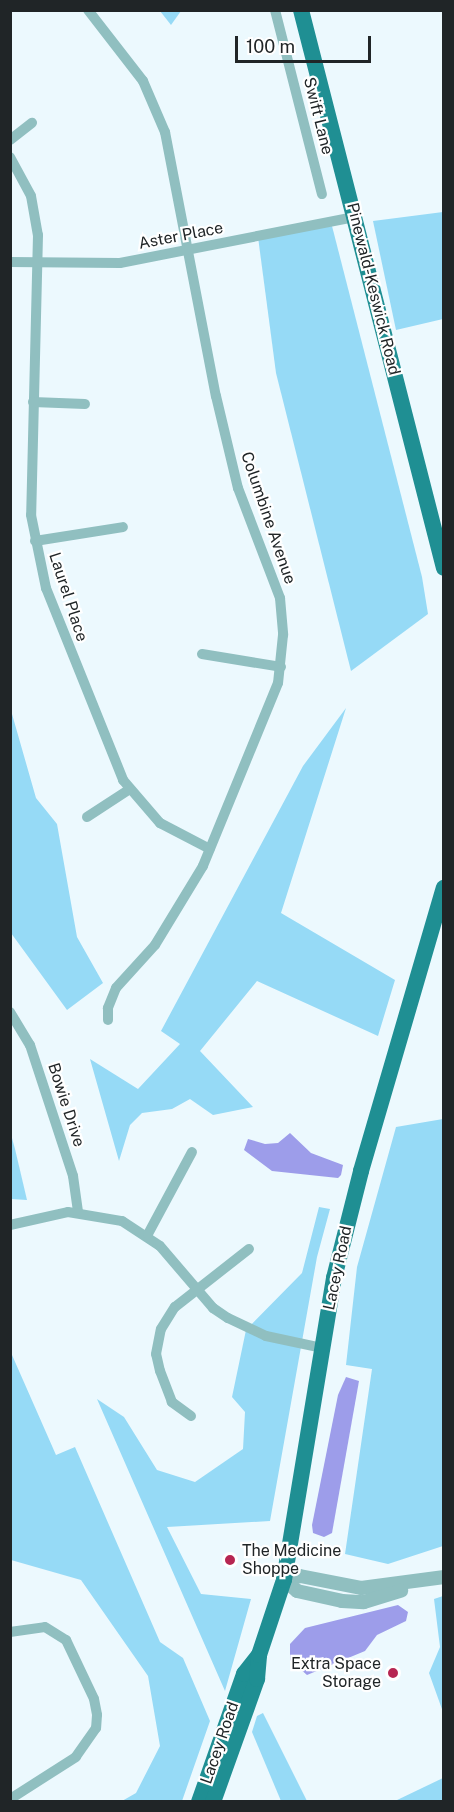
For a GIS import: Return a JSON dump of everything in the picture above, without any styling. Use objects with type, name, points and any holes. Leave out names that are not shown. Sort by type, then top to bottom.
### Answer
[{"type":"main road","name":"Pinewald-Keswick Road","points":[[302,10],[444,568]]},
{"type":"main road","name":"Lacey Road","points":[[213,1802],[257,1679],[259,1655],[284,1580],[322,1348],[351,1206],[444,888]]},
{"type":"main road","name":"Lacey Road","points":[[200,1802],[244,1674],[259,1655]]},
{"type":"street","name":"Columbine Avenue","points":[[88,10],[143,81],[165,132],[238,488],[280,598],[281,667],[274,694],[210,849],[183,903],[155,945],[116,988],[108,1020]]},
{"type":"street","name":"Swift Lane","points":[[275,10],[322,194]]},
{"type":"street","points":[[10,140],[32,123]]},
{"type":"street","name":"Laurel Place","points":[[10,157],[34,205],[39,261],[33,402],[35,541],[57,622],[109,751],[130,789],[160,823],[210,849]]},
{"type":"street","name":"Aster Place","points":[[10,262],[120,263],[355,217]]},
{"type":"street","points":[[33,402],[85,404]]},
{"type":"street","points":[[35,541],[123,527]]},
{"type":"street","points":[[202,654],[281,667]]},
{"type":"street","points":[[87,817],[130,789]]},
{"type":"street","name":"Bowie Drive","points":[[10,1012],[30,1045],[73,1176],[78,1212]]},
{"type":"street","points":[[148,1234],[192,1152]]},
{"type":"street","points":[[10,1225],[78,1212],[111,1217],[148,1234],[213,1308],[245,1328],[322,1348]]},
{"type":"street","points":[[191,1416],[172,1402],[156,1354],[168,1316],[195,1288],[249,1249]]},
{"type":"street","points":[[284,1580],[297,1591],[364,1602],[444,1577]]},
{"type":"street","points":[[10,1632],[45,1627],[66,1640],[94,1699],[97,1715],[96,1728],[76,1757],[10,1799]]},
{"type":"shaded area","points":[[160,11],[181,11],[171,25]]},
{"type":"shaded area","points":[[443,212],[443,319],[396,330],[373,221]]},
{"type":"shaded area","points":[[332,226],[422,577],[428,614],[351,671],[276,373],[258,237]]},
{"type":"shaded area","points":[[10,707],[36,798],[57,824],[77,937],[103,983],[67,1010],[11,933]]},
{"type":"shaded area","points":[[346,708],[281,913],[395,980],[378,1036],[257,981],[200,1051],[253,1107],[213,1115],[190,1099],[172,1109],[142,1113],[130,1125],[119,1161],[90,1059],[138,1089],[180,1044],[161,1031],[303,766]]},
{"type":"shaded area","points":[[443,1119],[443,1546],[388,1564],[345,1554],[372,1369],[346,1365],[357,1267],[396,1127]]},
{"type":"shaded area","points":[[10,1131],[15,1149],[27,1200],[11,1199]]},
{"type":"shaded area","points":[[319,1207],[330,1209],[317,1257],[270,1521],[167,1527],[201,1594],[251,1599],[225,1691],[97,1399],[124,1417],[157,1470],[195,1482],[243,1449],[245,1412],[232,1397],[246,1330],[302,1273]]},
{"type":"shaded area","points":[[12,1355],[56,1455],[75,1447],[160,1642],[183,1658],[210,1721],[182,1801],[122,1801],[136,1793],[160,1746],[148,1676],[81,1580],[11,1560]]},
{"type":"shaded area","points":[[444,1596],[443,1712],[429,1673],[440,1647],[434,1599]]},
{"type":"shaded area","points":[[263,1713],[307,1801],[281,1801],[252,1732],[257,1716]]},
{"type":"shaded area","points":[[443,1778],[443,1801],[395,1801]]},
{"type":"water","points":[[290,1133],[311,1153],[343,1165],[341,1175],[338,1178],[272,1171],[244,1150],[248,1139],[265,1144],[278,1143]]},
{"type":"water","points":[[346,1377],[359,1381],[332,1533],[324,1537],[313,1533],[312,1525],[338,1395]]},
{"type":"water","points":[[398,1605],[408,1612],[406,1621],[377,1635],[365,1651],[307,1675],[290,1660],[290,1644],[305,1628]]},
{"type":"place","name":"The Medicine Shoppe","points":[[230,1560]]},
{"type":"place","name":"Extra Space Storage","points":[[393,1673]]}]
